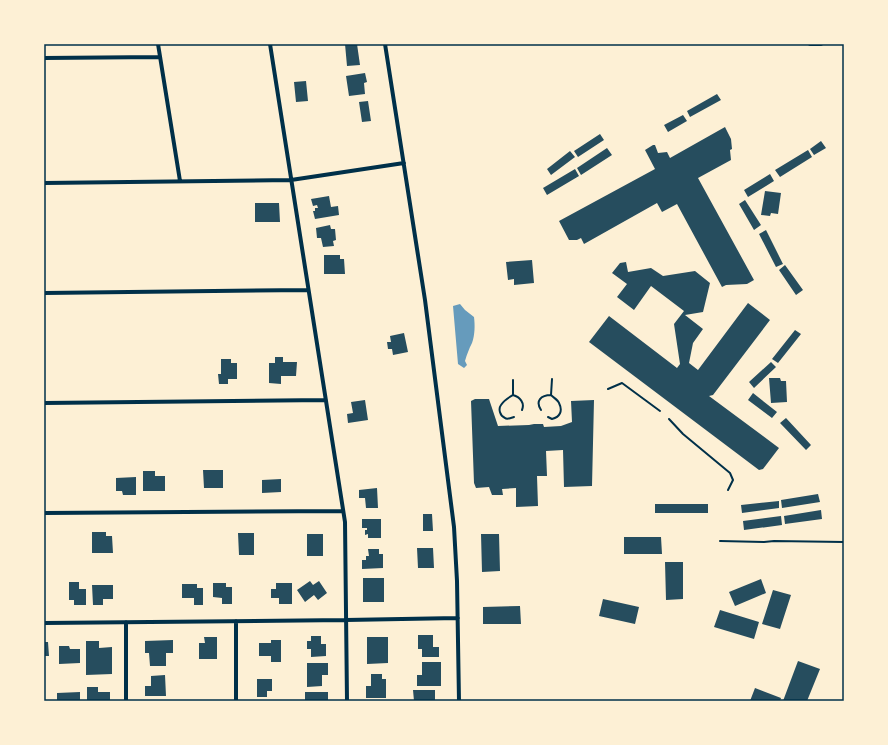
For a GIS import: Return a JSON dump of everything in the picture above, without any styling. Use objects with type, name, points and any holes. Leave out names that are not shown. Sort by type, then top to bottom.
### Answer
[{"type":"street","points":[[158,44],[180,182]]},
{"type":"street","points":[[270,44],[345,522],[347,701]]},
{"type":"street","points":[[385,44],[425,300],[454,527],[458,618],[459,701]]},
{"type":"street","points":[[810,44],[821,44]]},
{"type":"street","points":[[44,58],[160,57]]},
{"type":"street","points":[[44,183],[291,180],[404,163]]},
{"type":"street","points":[[44,293],[308,290]]},
{"type":"street","points":[[44,403],[326,400]]},
{"type":"street","points":[[44,513],[343,510]]},
{"type":"street","points":[[44,623],[458,618]]},
{"type":"street","points":[[236,621],[236,701]]},
{"type":"street","points":[[126,622],[126,701]]},
{"type":"lane","points":[[551,395],[552,379]]},
{"type":"lane","points":[[513,380],[514,395]]},
{"type":"lane","points":[[608,389],[622,383],[660,411]]},
{"type":"lane","points":[[514,395],[522,400],[522,410]]},
{"type":"lane","points":[[514,395],[506,399],[500,405],[499,409],[500,415],[505,419],[514,418]]},
{"type":"lane","points":[[541,410],[539,401],[546,395],[551,395],[559,402],[560,414],[557,418],[548,418]]},
{"type":"lane","points":[[669,419],[683,434],[730,473],[734,480],[728,490]]},
{"type":"lane","points":[[720,541],[844,542]]},
{"type":"water","points":[[460,304],[474,317],[475,323],[473,340],[465,361],[467,365],[464,368],[458,364],[453,306]]},
{"type":"building","points":[[345,44],[357,44],[360,65],[347,66]]},
{"type":"building","points":[[365,73],[367,82],[364,83],[365,94],[349,96],[346,76]]},
{"type":"building","points":[[306,81],[308,101],[296,102],[294,82]]},
{"type":"building","points":[[717,94],[721,100],[690,117],[687,111]]},
{"type":"building","points":[[368,101],[371,121],[362,122],[359,102]]},
{"type":"building","points":[[683,115],[687,121],[668,132],[664,125]]},
{"type":"building","points":[[725,127],[731,139],[731,160],[698,178],[754,280],[747,284],[726,285],[722,287],[677,204],[662,212],[657,203],[584,244],[581,238],[577,240],[569,240],[559,221],[655,169],[645,150],[655,145],[658,153],[667,152],[670,158]]},
{"type":"building","points":[[600,134],[604,140],[578,157],[574,151]]},
{"type":"building","points":[[821,141],[826,148],[814,155],[810,149]]},
{"type":"building","points":[[607,148],[612,155],[581,175],[577,168]]},
{"type":"building","points":[[808,150],[812,157],[780,177],[775,170]]},
{"type":"building","points":[[570,151],[575,157],[551,175],[547,169]]},
{"type":"building","points":[[575,169],[579,176],[547,195],[543,188]]},
{"type":"building","points":[[770,174],[774,181],[748,197],[744,190]]},
{"type":"building","points":[[765,191],[781,193],[778,214],[771,213],[770,216],[761,215]]},
{"type":"building","points":[[329,196],[331,207],[338,206],[339,215],[315,219],[313,211],[315,211],[315,208],[318,208],[317,205],[313,206],[311,199]]},
{"type":"building","points":[[745,200],[761,225],[754,230],[739,204]]},
{"type":"building","points":[[255,203],[279,203],[280,222],[255,222]]},
{"type":"building","points":[[330,225],[331,229],[335,229],[336,240],[333,241],[334,246],[323,247],[321,238],[317,238],[316,228]]},
{"type":"building","points":[[766,230],[783,264],[776,267],[759,234]]},
{"type":"building","points":[[324,255],[340,255],[340,259],[344,259],[345,274],[324,274]]},
{"type":"building","points":[[532,260],[534,283],[514,285],[514,279],[508,280],[506,262]]},
{"type":"building","points":[[626,262],[628,272],[651,268],[663,276],[695,271],[710,283],[703,312],[685,315],[703,329],[693,343],[689,363],[698,370],[748,303],[770,320],[713,395],[709,396],[779,448],[763,469],[759,470],[589,342],[609,316],[677,368],[680,364],[674,324],[684,311],[651,286],[634,310],[617,297],[627,284],[612,273],[620,263]]},
{"type":"building","points":[[785,265],[803,290],[796,295],[779,270]]},
{"type":"building","points":[[795,330],[801,334],[778,363],[772,359]]},
{"type":"building","points":[[404,333],[408,352],[393,355],[392,349],[388,349],[387,342],[391,342],[390,336]]},
{"type":"building","points":[[275,357],[283,357],[283,362],[297,362],[296,376],[281,376],[281,384],[269,383],[269,363],[275,363]]},
{"type":"building","points":[[221,359],[231,359],[231,363],[237,363],[237,379],[228,379],[228,384],[219,384],[218,374],[221,374]]},
{"type":"building","points":[[771,362],[776,367],[754,388],[749,382]]},
{"type":"building","points":[[769,378],[780,378],[781,381],[786,381],[787,402],[771,403]]},
{"type":"building","points":[[753,393],[777,412],[772,418],[748,400]]},
{"type":"building","points":[[475,399],[489,399],[498,426],[543,424],[544,427],[561,426],[572,422],[571,401],[594,400],[592,486],[564,487],[563,450],[546,451],[547,476],[537,476],[538,506],[516,507],[516,488],[502,489],[503,495],[492,495],[489,487],[476,488],[474,483],[471,401]]},
{"type":"building","points":[[365,400],[368,420],[348,423],[347,414],[353,413],[351,402]]},
{"type":"building","points":[[786,418],[811,445],[806,450],[780,423]]},
{"type":"building","points":[[203,470],[223,470],[223,488],[204,488]]},
{"type":"building","points":[[143,471],[155,471],[155,476],[165,476],[165,491],[143,491]]},
{"type":"building","points":[[136,477],[136,495],[123,495],[122,491],[116,491],[116,478]]},
{"type":"building","points":[[281,479],[281,492],[262,493],[262,480]]},
{"type":"building","points":[[377,488],[378,508],[366,508],[365,498],[359,498],[359,490]]},
{"type":"building","points":[[818,494],[820,502],[782,508],[781,500]]},
{"type":"building","points":[[779,501],[779,508],[742,513],[741,505]]},
{"type":"building","points":[[655,504],[708,504],[708,513],[655,513]]},
{"type":"building","points":[[821,510],[822,519],[785,524],[784,516]]},
{"type":"building","points":[[423,514],[432,514],[433,531],[423,531]]},
{"type":"building","points":[[781,516],[782,525],[744,530],[743,521]]},
{"type":"building","points":[[362,519],[381,519],[381,538],[368,538],[368,534],[365,535],[365,530],[367,530],[367,528],[362,528]]},
{"type":"building","points":[[92,532],[106,532],[106,536],[112,536],[113,553],[92,553]]},
{"type":"building","points":[[238,533],[254,533],[254,555],[239,555]]},
{"type":"building","points":[[307,534],[323,534],[323,556],[307,556]]},
{"type":"building","points":[[481,534],[499,534],[500,571],[482,572]]},
{"type":"building","points":[[624,537],[661,537],[662,554],[624,554]]},
{"type":"building","points":[[417,548],[433,548],[434,568],[418,568]]},
{"type":"building","points":[[368,549],[379,549],[379,554],[383,554],[383,568],[362,569],[362,560],[366,560],[366,556],[369,556]]},
{"type":"building","points":[[665,562],[683,562],[683,599],[666,600]]},
{"type":"building","points":[[363,578],[384,578],[384,602],[363,602]]},
{"type":"building","points":[[761,579],[766,593],[735,606],[729,592]]},
{"type":"building","points":[[310,581],[313,585],[319,581],[327,593],[318,600],[314,595],[305,602],[297,590]]},
{"type":"building","points":[[69,582],[79,582],[79,589],[86,589],[86,605],[74,605],[74,600],[69,600]]},
{"type":"building","points":[[213,583],[226,583],[226,587],[232,587],[232,604],[222,604],[222,598],[213,597]]},
{"type":"building","points":[[276,583],[292,583],[292,604],[279,604],[279,598],[271,598],[271,589],[276,589]]},
{"type":"building","points":[[182,584],[197,584],[197,588],[203,588],[203,605],[194,605],[194,598],[182,598]]},
{"type":"building","points":[[92,585],[113,585],[113,599],[103,599],[103,605],[93,605]]},
{"type":"building","points":[[773,590],[791,595],[780,629],[762,624]]},
{"type":"building","points":[[603,599],[639,607],[635,624],[599,616]]},
{"type":"building","points":[[520,606],[521,624],[483,624],[483,607]]},
{"type":"building","points":[[720,610],[759,622],[754,639],[714,627]]},
{"type":"building","points":[[418,635],[433,635],[433,647],[439,647],[439,657],[422,657],[422,649],[418,649]]},
{"type":"building","points":[[311,636],[321,636],[321,644],[326,644],[326,656],[311,657],[311,649],[307,649],[307,641],[311,641]]},
{"type":"building","points":[[204,637],[217,637],[217,659],[199,659],[199,643],[205,643]]},
{"type":"building","points":[[367,637],[388,637],[388,663],[367,664]]},
{"type":"building","points":[[173,640],[173,653],[166,653],[166,666],[150,666],[149,653],[145,653],[145,641]]},
{"type":"building","points":[[271,640],[281,640],[281,662],[271,662],[271,656],[259,656],[259,643],[271,643]]},
{"type":"building","points":[[86,641],[99,641],[99,648],[112,647],[112,674],[86,675]]},
{"type":"building","points":[[44,642],[48,642],[49,656],[44,656]]},
{"type":"building","points":[[59,646],[69,646],[70,649],[80,649],[80,663],[59,664]]},
{"type":"building","points":[[798,661],[820,669],[807,701],[783,701]]},
{"type":"building","points":[[422,662],[441,662],[441,686],[417,686],[417,675],[422,675]]},
{"type":"building","points":[[307,663],[328,663],[328,675],[322,675],[322,686],[307,687]]},
{"type":"building","points":[[371,674],[382,674],[382,679],[386,679],[386,698],[366,698],[366,686],[371,686]]},
{"type":"building","points":[[165,675],[166,696],[145,696],[145,686],[151,686],[151,676]]},
{"type":"building","points":[[257,679],[272,679],[272,691],[267,691],[267,697],[257,697]]},
{"type":"building","points":[[87,687],[98,687],[98,692],[110,692],[110,701],[87,701]]},
{"type":"building","points":[[755,688],[781,698],[780,701],[750,701]]},
{"type":"building","points":[[413,690],[435,690],[435,701],[414,701]]},
{"type":"building","points":[[80,692],[80,701],[57,701],[57,693]]},
{"type":"building","points":[[305,692],[328,692],[328,701],[305,701]]}]
